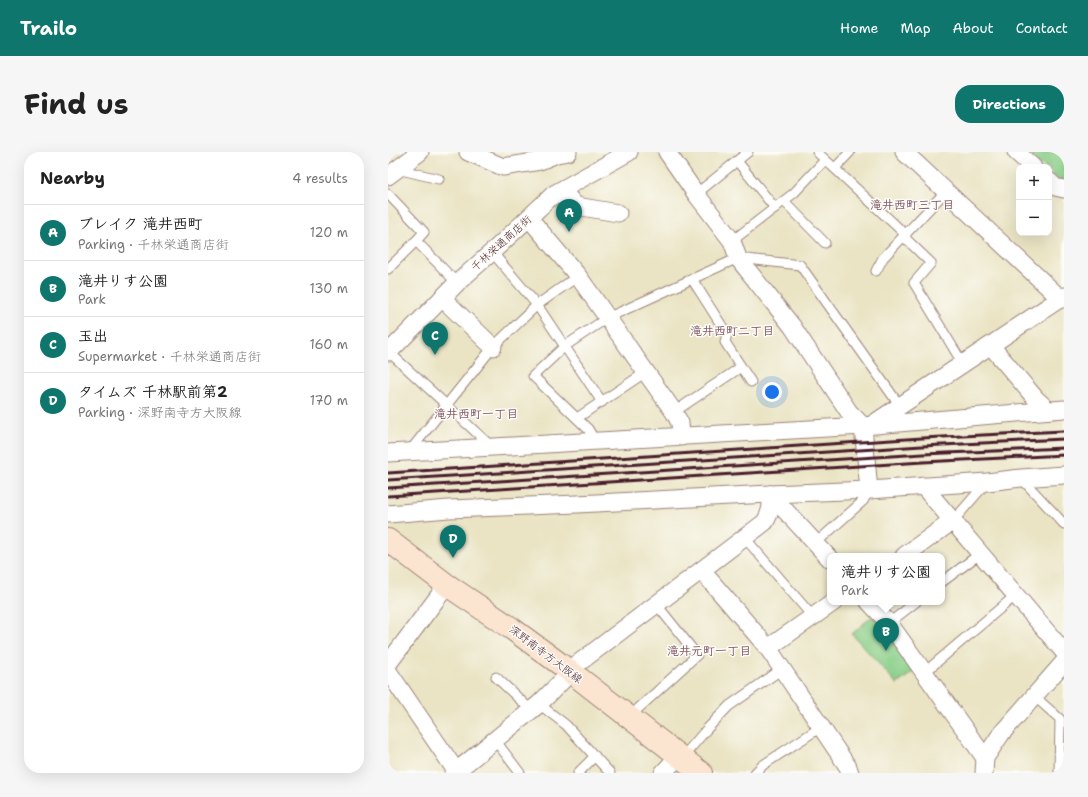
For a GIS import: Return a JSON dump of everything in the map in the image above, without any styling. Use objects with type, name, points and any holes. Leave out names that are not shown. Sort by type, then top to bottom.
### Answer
[{"type":"main road","name":"深野南寺方大阪線","points":[[388,540],[447,585],[511,628],[571,672],[700,773]]},
{"type":"street","points":[[390,173],[419,152]]},
{"type":"street","points":[[468,152],[503,167],[540,161],[561,153]]},
{"type":"street","points":[[494,152],[503,167]]},
{"type":"street","name":"千林栄通商店街","points":[[389,352],[457,283],[554,194],[629,152]]},
{"type":"street","points":[[666,152],[732,241],[738,258],[792,326],[849,412],[867,426]]},
{"type":"street","points":[[867,426],[900,406],[1063,298],[904,152]]},
{"type":"street","points":[[1016,152],[1030,164]]},
{"type":"street","points":[[1052,184],[1055,187],[1064,189]]},
{"type":"street","points":[[554,194],[569,198],[576,206],[618,213]]},
{"type":"street","points":[[529,218],[578,276],[674,412],[680,423],[681,437]]},
{"type":"street","points":[[442,298],[493,347]]},
{"type":"street","points":[[991,346],[1036,399],[1056,410]]},
{"type":"street","points":[[394,451],[596,442],[867,426],[1056,410]]},
{"type":"street","points":[[867,426],[869,490]]},
{"type":"street","points":[[388,514],[449,509],[869,490],[1064,475]]},
{"type":"street","points":[[923,486],[954,520],[1064,652]]},
{"type":"street","points":[[388,671],[455,772],[535,707],[571,672],[576,665],[765,522],[772,504],[770,494]]},
{"type":"street","points":[[770,494],[827,556]]},
{"type":"street","points":[[908,553],[954,520]]},
{"type":"street","points":[[702,571],[768,648],[848,767],[850,773]]},
{"type":"street","points":[[388,664],[447,585]]},
{"type":"street","points":[[768,648],[830,605]]},
{"type":"street","points":[[872,605],[889,623],[924,672],[984,765],[1001,734],[1064,662]]},
{"type":"street","points":[[663,773],[674,761],[682,758]]},
{"type":"lane","points":[[696,194],[748,152]]},
{"type":"lane","points":[[817,152],[906,234],[905,238],[931,263],[914,283],[963,364]]},
{"type":"lane","points":[[835,168],[850,152]]},
{"type":"lane","points":[[732,241],[794,193],[825,160]]},
{"type":"lane","points":[[737,161],[775,208]]},
{"type":"lane","points":[[390,173],[439,178]]},
{"type":"lane","points":[[876,271],[883,258],[946,191]]},
{"type":"lane","points":[[388,194],[424,232],[388,269]]},
{"type":"lane","points":[[784,201],[825,243]]},
{"type":"lane","points":[[416,241],[457,283]]},
{"type":"lane","points":[[492,252],[537,305],[602,402]]},
{"type":"lane","points":[[596,442],[588,429],[533,376],[565,346],[607,318],[738,258],[800,265],[900,406]]},
{"type":"lane","points":[[394,451],[447,406],[493,347],[537,305],[578,276]]},
{"type":"lane","points":[[692,279],[727,334],[725,342],[751,382]]},
{"type":"lane","points":[[389,352],[492,447]]},
{"type":"lane","points":[[674,412],[741,367]]},
{"type":"lane","points":[[577,418],[646,372]]},
{"type":"lane","points":[[1021,478],[1064,524]]},
{"type":"lane","points":[[954,520],[987,482]]},
{"type":"lane","points":[[816,543],[863,500],[869,490]]},
{"type":"lane","points":[[745,538],[813,617]]},
{"type":"lane","points":[[945,580],[981,553]]},
{"type":"lane","points":[[924,672],[1016,595]]},
{"type":"lane","points":[[629,718],[697,655],[657,604]]},
{"type":"lane","points":[[889,623],[912,605]]},
{"type":"lane","points":[[682,758],[706,730],[730,706],[782,669]]},
{"type":"lane","points":[[496,677],[535,707],[566,725],[610,773]]},
{"type":"lane","points":[[1034,696],[1060,719],[1059,773]]},
{"type":"lane","points":[[755,773],[763,765],[821,727]]},
{"type":"lane","points":[[495,740],[520,773]]},
{"type":"lane","points":[[578,773],[595,756]]},
{"type":"green space","points":[[1027,152],[1064,152],[1064,181],[1059,180],[1052,174],[1052,164],[1041,164]]},
{"type":"green space","points":[[871,617],[882,623],[917,669],[897,684],[852,634]]},
{"type":"railway","points":[[388,473],[922,438],[1064,431]]},
{"type":"railway","points":[[388,480],[922,446],[1064,439]]},
{"type":"railway","points":[[388,488],[923,454],[1064,448]]},
{"type":"railway","points":[[388,496],[923,462],[1064,455]]},
{"type":"place","name":"ブレイク 滝井西町","points":[[569,232]]},
{"type":"place","name":"玉出","points":[[435,355]]},
{"type":"place","name":"タイムズ 千林駅前第2","points":[[453,558]]},
{"type":"place","name":"滝井りす公園","points":[[886,651]]},
{"type":"district","name":"滝井西町三丁目","points":[[912,205]]},
{"type":"district","name":"滝井西町二丁目","points":[[732,331]]},
{"type":"district","name":"滝井西町一丁目","points":[[476,414]]},
{"type":"district","name":"滝井元町一丁目","points":[[709,651]]}]
